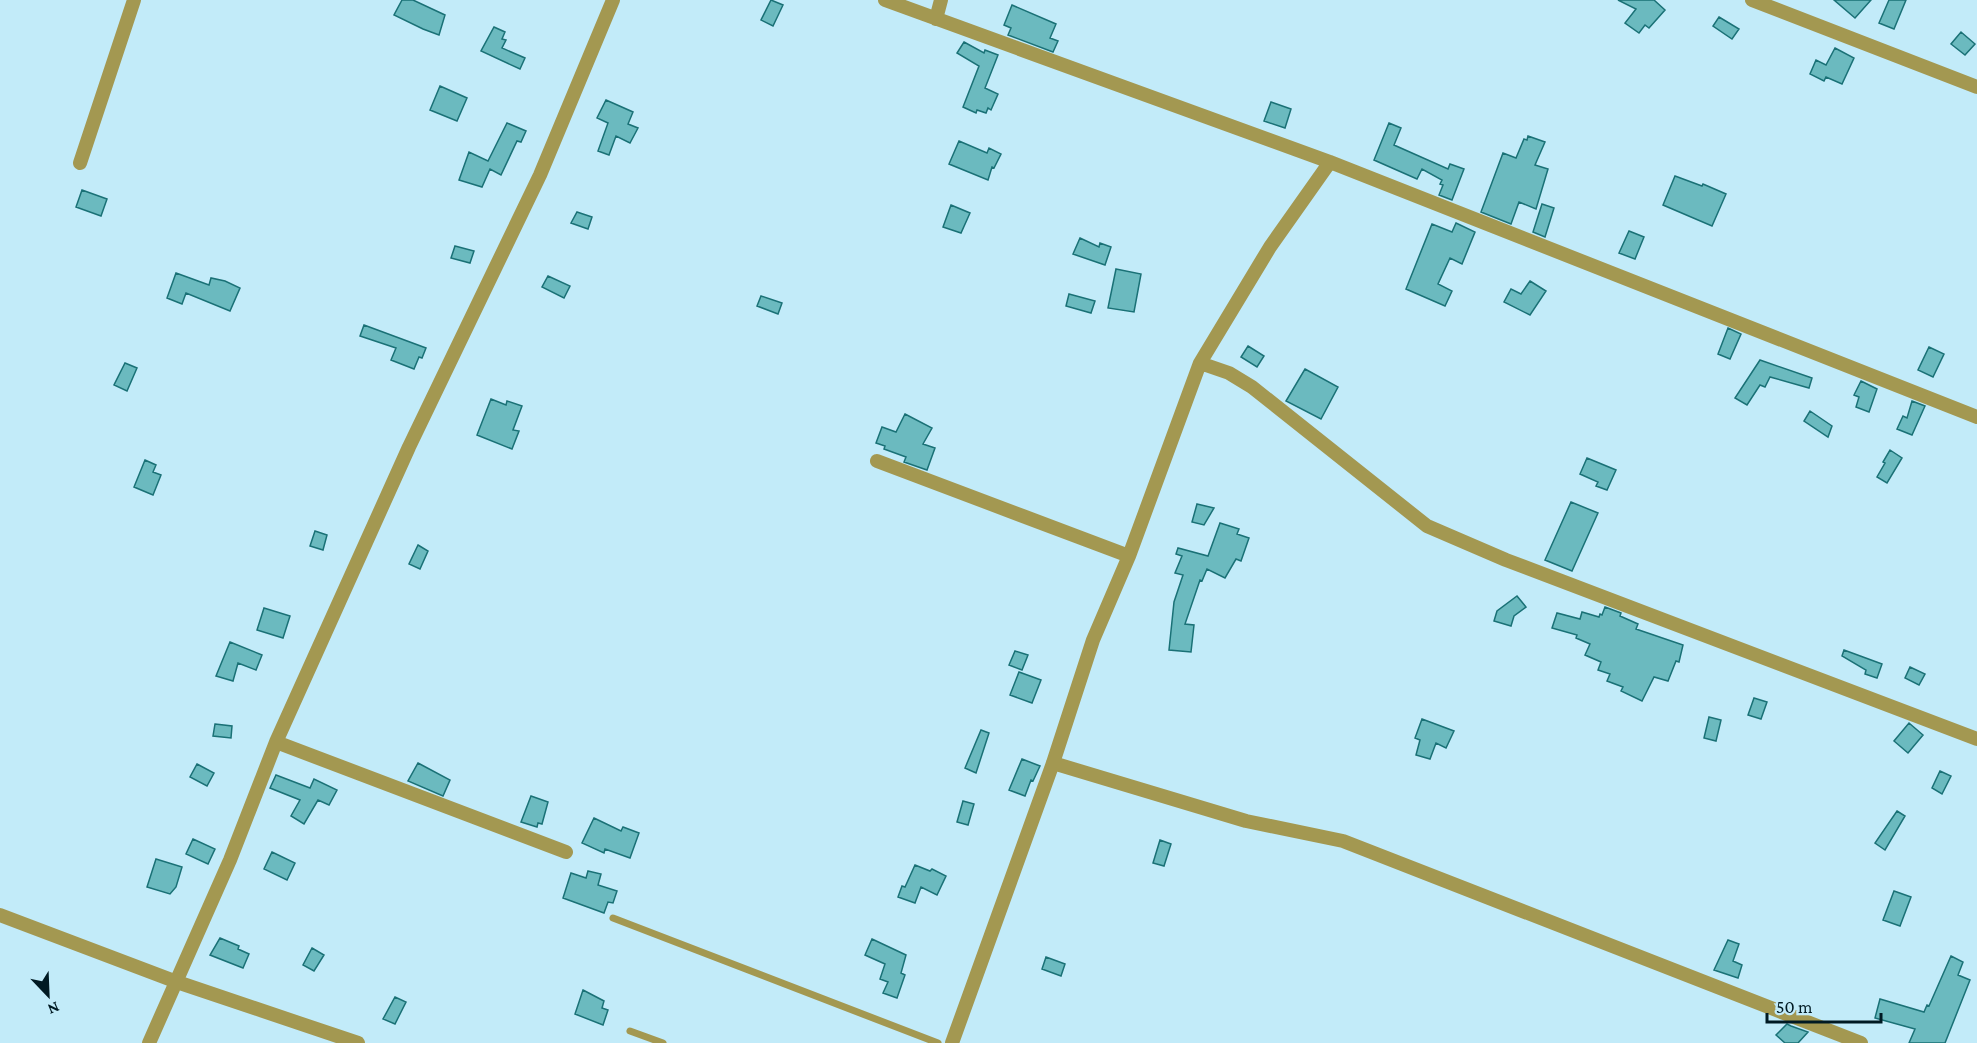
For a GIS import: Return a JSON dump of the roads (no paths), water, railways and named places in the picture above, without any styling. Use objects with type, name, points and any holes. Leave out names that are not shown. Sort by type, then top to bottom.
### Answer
[{"type":"street","points":[[80,163],[134,0]]},
{"type":"street","points":[[149,1043],[230,860],[276,742],[409,447],[540,176],[613,0]]},
{"type":"street","points":[[885,0],[1330,162],[1977,417]]},
{"type":"street","points":[[936,19],[942,0]]},
{"type":"street","points":[[1755,0],[1977,87]]},
{"type":"street","points":[[952,1043],[1053,763],[1093,640],[1129,556],[1200,363],[1269,247],[1330,162]]},
{"type":"street","points":[[1200,363],[1252,387],[1427,526],[1506,560],[1977,739]]},
{"type":"street","points":[[877,461],[1129,556]]},
{"type":"street","points":[[276,742],[566,852]]},
{"type":"street","points":[[1053,763],[1246,820],[1343,841],[1861,1043]]},
{"type":"street","points":[[0,915],[177,982],[358,1043]]},
{"type":"lane","points":[[613,918],[938,1043]]},
{"type":"lane","points":[[630,1031],[663,1043]]}]
